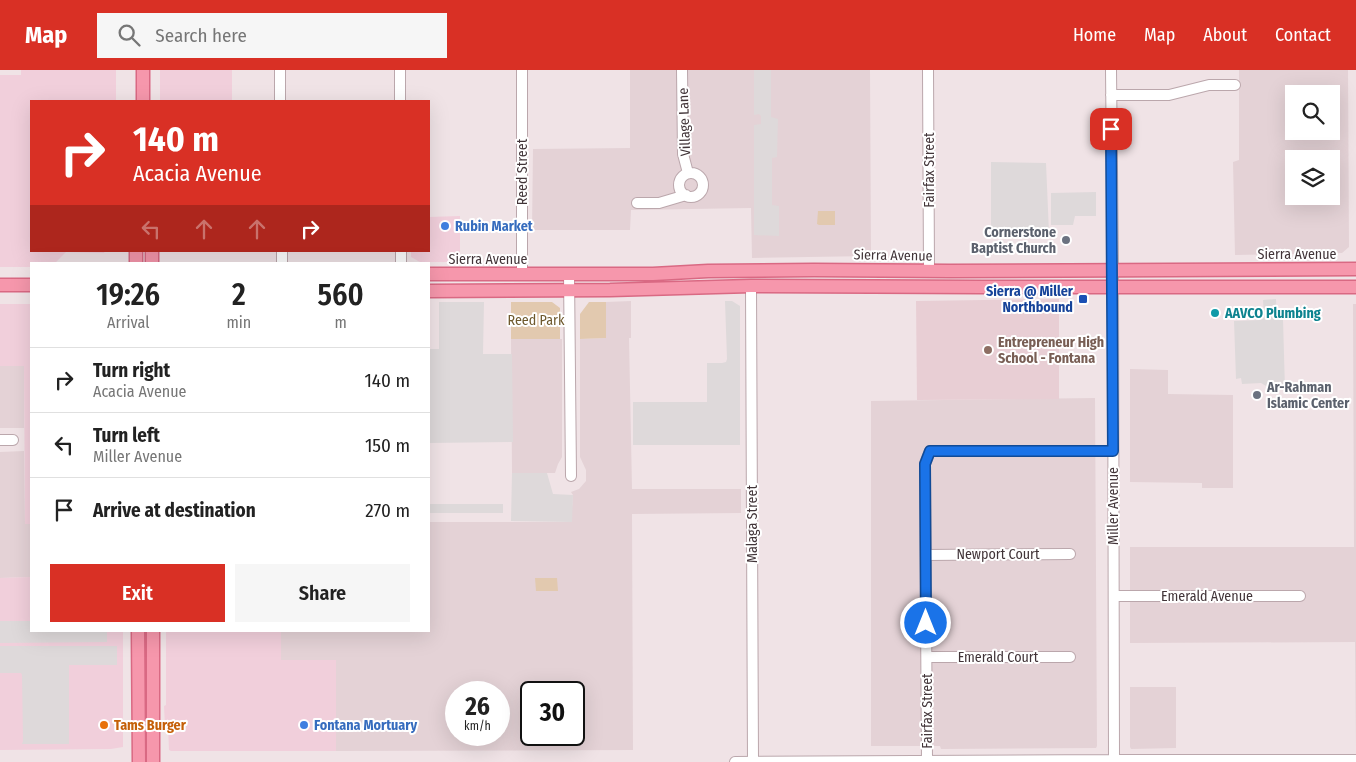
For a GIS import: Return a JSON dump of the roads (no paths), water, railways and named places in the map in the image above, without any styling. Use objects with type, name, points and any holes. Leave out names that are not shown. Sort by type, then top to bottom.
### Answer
[{"type":"main road","points":[[142,70],[143,100]]},
{"type":"main road","name":"Sierra Avenue","points":[[430,274],[653,274],[776,270],[929,271],[1356,268]]},
{"type":"main road","points":[[0,285],[30,285]]},
{"type":"main road","points":[[430,291],[666,289],[751,286],[1356,287]]},
{"type":"main road","points":[[138,632],[139,762]]},
{"type":"main road","points":[[152,632],[153,762]]},
{"type":"street","points":[[280,70],[280,100]]},
{"type":"street","points":[[400,70],[400,100]]},
{"type":"street","name":"Reed Street","points":[[522,70],[522,274]]},
{"type":"street","name":"Village Lane","points":[[682,70],[683,154],[688,173]]},
{"type":"street","name":"Fairfax Street","points":[[928,70],[929,271]]},
{"type":"street","name":"Miller Avenue","points":[[1111,70],[1114,761]]},
{"type":"street","points":[[1111,95],[1169,95],[1209,85],[1235,85]]},
{"type":"street","points":[[637,202],[659,203],[697,195],[703,186],[699,176],[688,173],[682,177],[679,184],[681,191],[686,196]]},
{"type":"street","points":[[569,274],[571,476]]},
{"type":"street","name":"Malaga Street","points":[[751,286],[753,762]]},
{"type":"street","points":[[0,440],[13,440]]},
{"type":"street","name":"Fairfax Street","points":[[927,761],[925,464],[930,451],[1113,451]]},
{"type":"street","name":"Newport Court","points":[[926,555],[1070,554]]},
{"type":"street","name":"Emerald Avenue","points":[[1114,596],[1300,596]]},
{"type":"street","name":"Emerald Court","points":[[927,657],[1070,657]]},
{"type":"street","points":[[735,762],[1356,760]]},
{"type":"place","name":"Rubin Market","points":[[445,226]]},
{"type":"place","name":"Cornerstone Baptist Church","points":[[1066,240]]},
{"type":"place","name":"Sierra @ Miller Northbound","points":[[1083,299]]},
{"type":"place","name":"AAVCO Plumbing","points":[[1215,313]]},
{"type":"place","name":"Entrepreneur High School - Fontana","points":[[988,350]]},
{"type":"place","name":"Ar-Rahman Islamic Center","points":[[1257,395]]},
{"type":"place","name":"Tams Burger","points":[[104,725]]},
{"type":"place","name":"Fontana Mortuary","points":[[304,725]]},
{"type":"park label","name":"Reed Park","points":[[536,320]]}]
